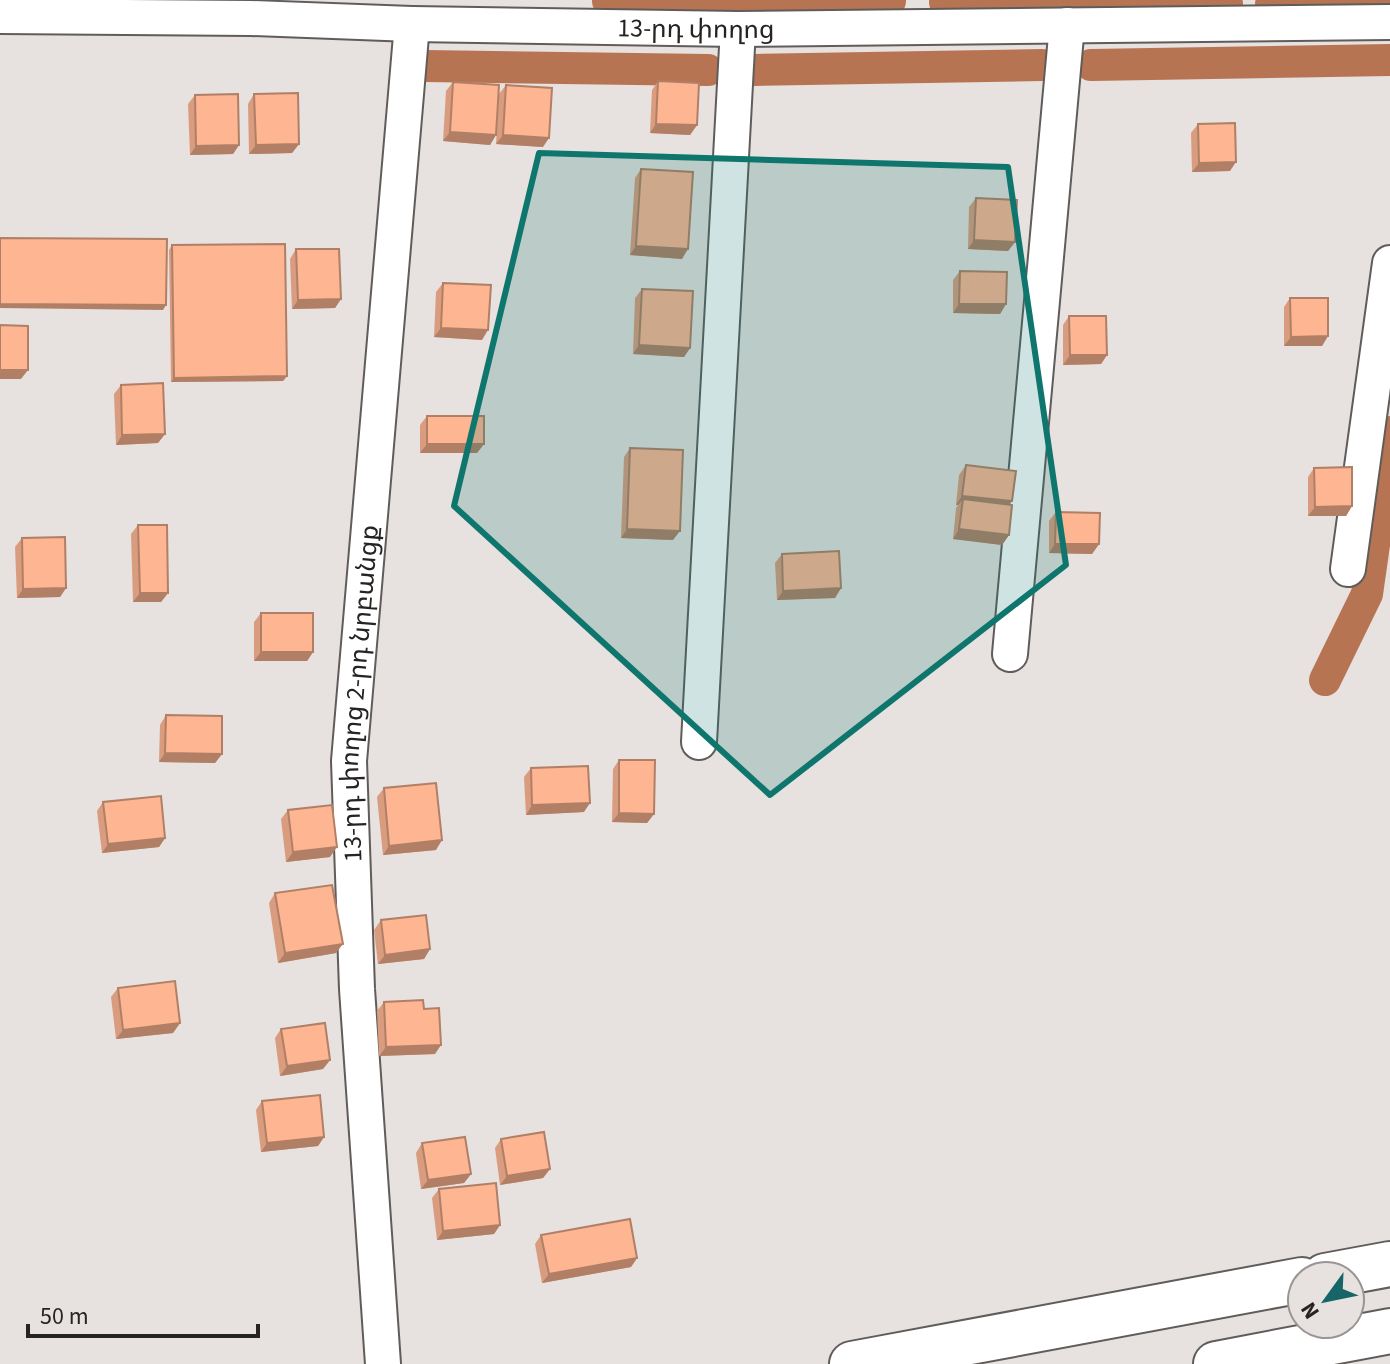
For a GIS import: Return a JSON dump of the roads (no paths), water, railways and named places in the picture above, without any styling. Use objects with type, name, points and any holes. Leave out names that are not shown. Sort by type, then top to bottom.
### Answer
[{"type":"highway","points":[[1366,1268],[1390,1264]]},
{"type":"highway","points":[[852,1364],[1286,1283]]},
{"type":"highway","points":[[1216,1364],[1390,1331]]},
{"type":"street","name":"13-րդ փողոց","points":[[0,16],[252,9],[412,24],[591,13],[738,29],[918,14],[1067,25],[1255,12],[1390,22]]},
{"type":"street","name":"13-րդ փողոց 2-րդ նրբանցք","points":[[383,1364],[357,989],[349,761],[412,24]]},
{"type":"street","points":[[1010,654],[1067,25]]},
{"type":"street","points":[[699,742],[738,29]]},
{"type":"street","points":[[1348,569],[1390,263]]},
{"type":"waterway","points":[[608,1],[890,1]]},
{"type":"waterway","points":[[945,2],[1227,4]]},
{"type":"waterway","points":[[1271,4],[1390,4]]},
{"type":"waterway","points":[[1091,65],[1390,60]]},
{"type":"waterway","points":[[754,70],[1042,65]]},
{"type":"waterway","points":[[425,66],[708,70]]},
{"type":"waterway","points":[[1325,680],[1367,594],[1390,432]]}]
